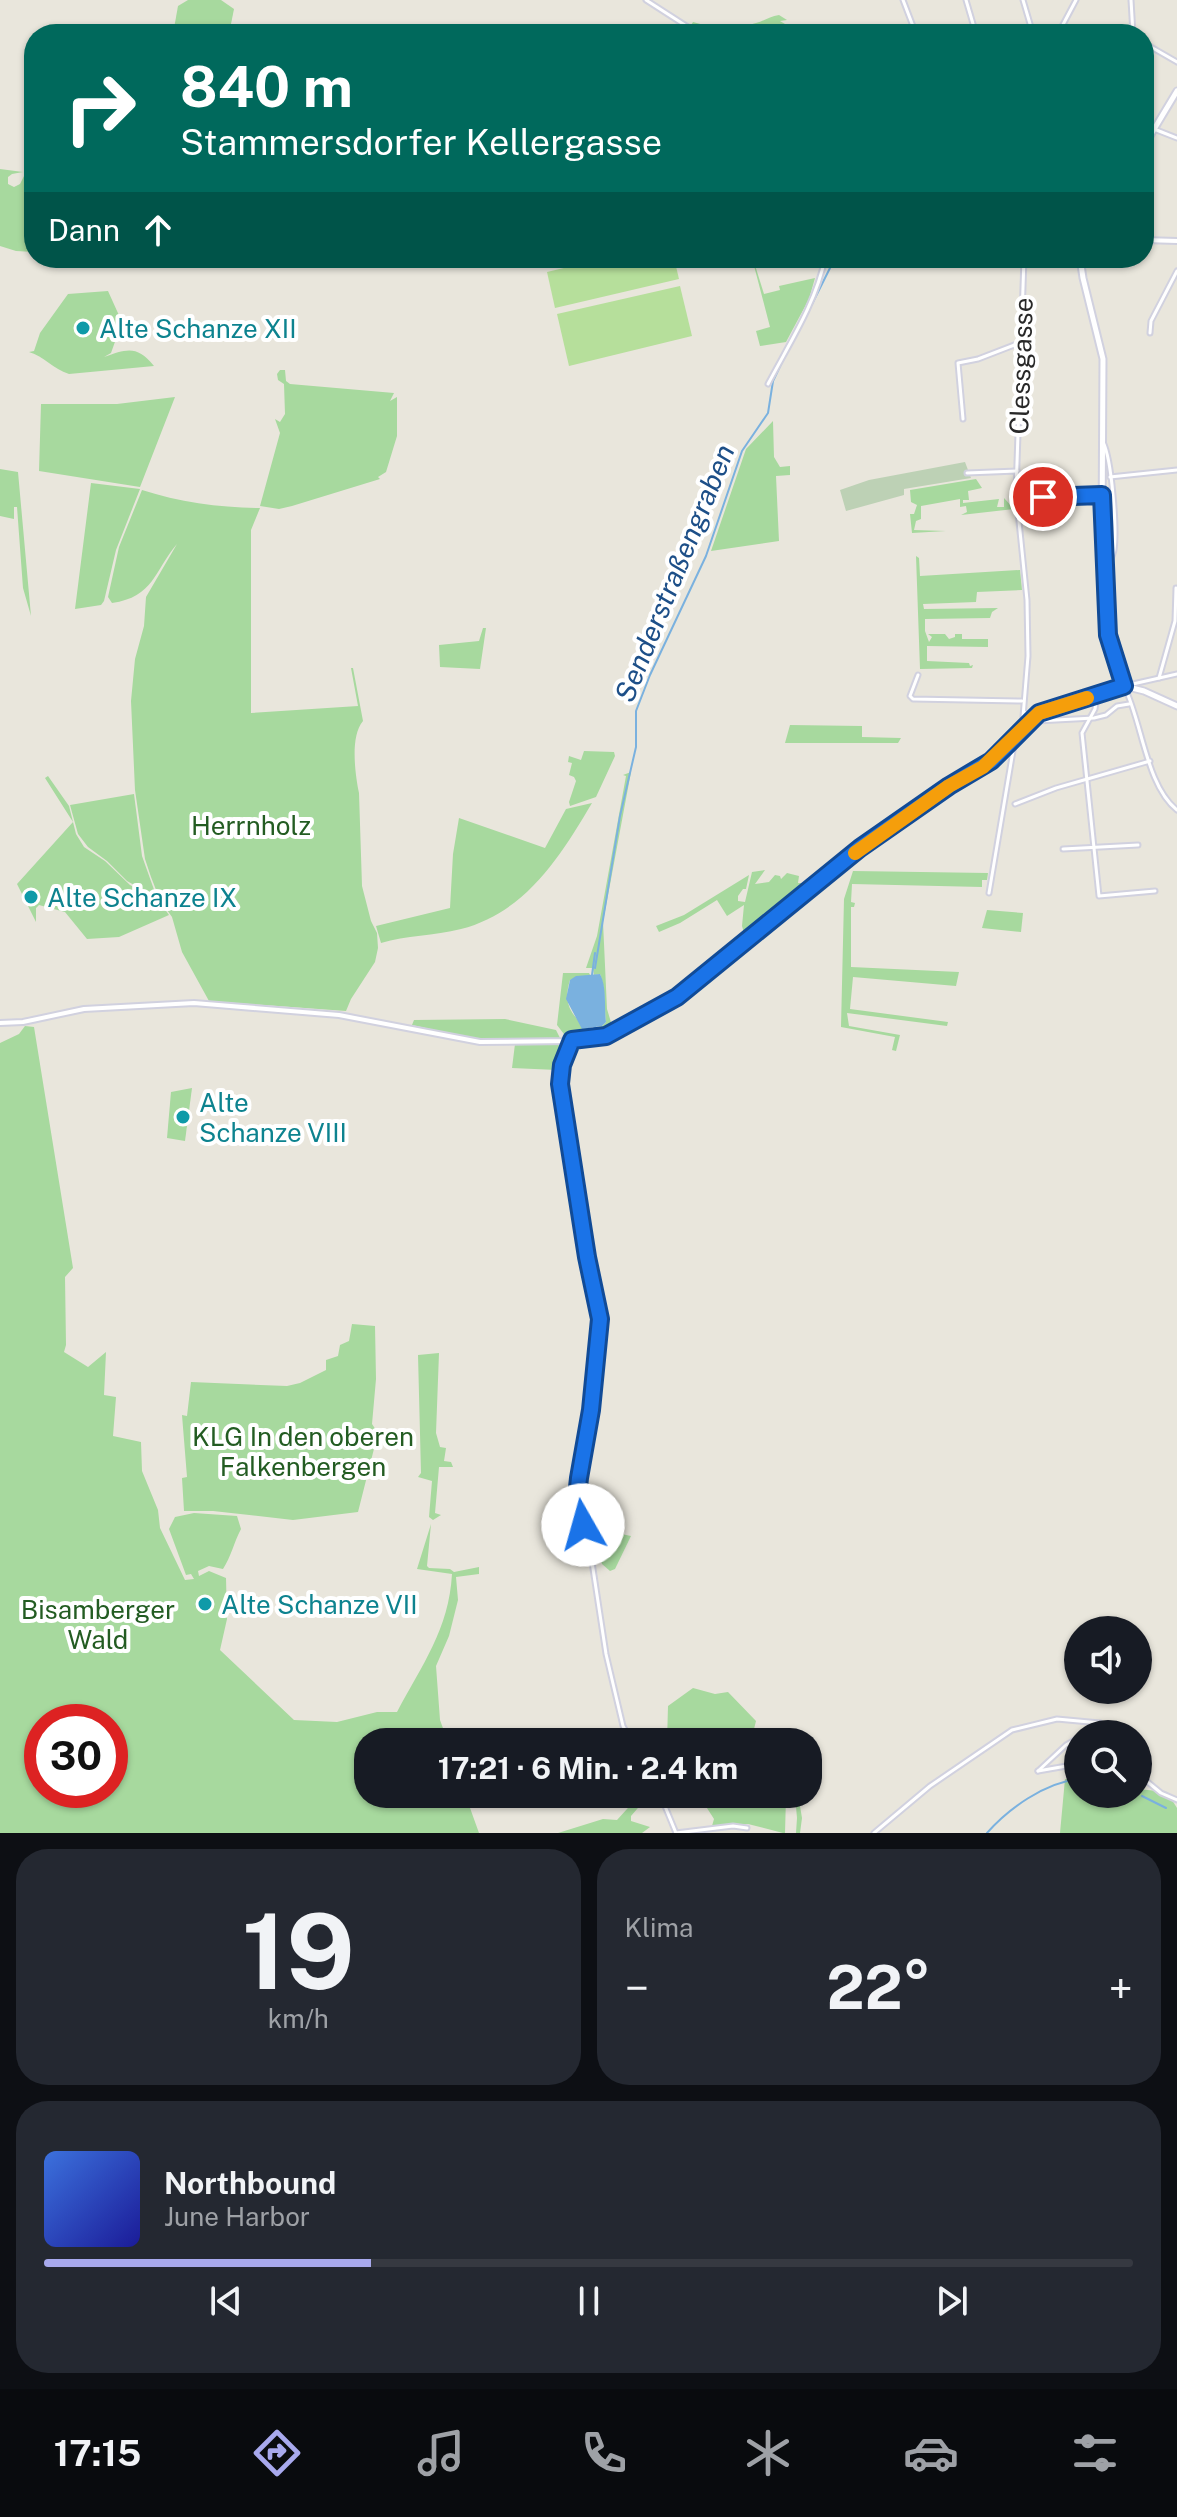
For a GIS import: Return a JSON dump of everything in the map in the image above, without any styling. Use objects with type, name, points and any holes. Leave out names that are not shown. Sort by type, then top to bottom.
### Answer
[{"type":"main road","points":[[1154,129],[1177,91]]},
{"type":"main road","points":[[1082,268],[1103,359],[1102,533],[1108,635],[1124,686],[1177,706]]},
{"type":"street","points":[[646,0],[683,24]]},
{"type":"street","points":[[903,0],[912,24]]},
{"type":"street","points":[[966,0],[973,24]]},
{"type":"street","points":[[1023,0],[1030,24]]},
{"type":"street","points":[[1063,24],[1076,0]]},
{"type":"street","points":[[1131,0],[1132,24]]},
{"type":"street","points":[[1154,49],[1177,62]]},
{"type":"street","points":[[1154,129],[1177,138]]},
{"type":"street","points":[[1154,240],[1177,241]]},
{"type":"street","points":[[768,384],[810,302],[822,268]]},
{"type":"street","name":"Clessgasse","points":[[1022,729],[1028,656],[1027,600],[1017,504],[1017,471],[1024,268]]},
{"type":"street","points":[[1150,333],[1151,321],[1177,271]]},
{"type":"street","points":[[963,419],[958,363],[978,359],[1022,342]]},
{"type":"street","points":[[1102,439],[1107,449],[1115,534],[1106,575]]},
{"type":"street","points":[[1110,477],[1177,470]]},
{"type":"street","points":[[967,473],[1017,471]]},
{"type":"street","points":[[1043,497],[1102,495]]},
{"type":"street","points":[[1159,679],[1175,621],[1176,588]]},
{"type":"street","points":[[0,1023],[41,1019],[84,1009],[194,1003],[339,1015],[480,1042],[606,1036],[677,997],[860,848],[949,786],[983,767],[1033,718],[1048,710],[1124,686],[1177,674]]},
{"type":"street","points":[[918,675],[911,699],[1022,701]]},
{"type":"street","points":[[1153,681],[1154,695]]},
{"type":"street","points":[[1124,686],[1167,802],[1177,810]]},
{"type":"street","points":[[1097,695],[1096,706],[1082,733],[1099,896],[1155,891]]},
{"type":"street","points":[[1024,712],[1037,721],[1090,718],[1131,703]]},
{"type":"street","points":[[989,893],[1016,736]]},
{"type":"street","points":[[1015,804],[1150,761]]},
{"type":"street","points":[[1063,849],[1138,845]]},
{"type":"street","points":[[569,1040],[560,1084],[587,1257],[600,1319],[594,1388],[577,1497],[578,1512],[590,1549],[606,1654],[624,1728]]},
{"type":"street","points":[[874,1833],[930,1786],[1012,1730],[1057,1719],[1068,1720]]},
{"type":"street","points":[[1064,1747],[1038,1771],[1064,1766]]},
{"type":"street","points":[[1152,1786],[1177,1800]]},
{"type":"street","points":[[666,1808],[676,1833],[733,1826],[747,1828]]},
{"type":"green space","points":[[188,0],[221,0],[234,9],[231,24],[175,24],[178,6]]},
{"type":"green space","points":[[779,15],[787,20],[780,21],[785,24],[751,24],[756,23]]},
{"type":"green space","points":[[0,169],[23,172],[8,177],[8,184],[14,187],[20,184],[24,176],[24,251],[0,246]]},
{"type":"green space","points":[[564,268],[676,268],[679,279],[555,308],[547,272]]},
{"type":"green space","points":[[755,268],[764,294],[780,290],[779,286],[815,278],[809,299],[786,342],[760,346],[756,331],[770,327]]},
{"type":"green space","points":[[680,286],[692,336],[569,366],[557,314]]},
{"type":"green space","points":[[108,291],[122,322],[111,353],[104,357],[119,352],[137,352],[154,366],[69,374],[29,352],[34,351],[40,333],[68,294]]},
{"type":"green space","points":[[285,370],[286,381],[290,384],[394,393],[390,401],[397,397],[397,436],[386,472],[378,477],[380,479],[279,509],[260,506],[280,433],[275,419],[280,422],[285,414],[284,384],[278,380],[277,374]]},
{"type":"green space","points":[[175,397],[140,487],[39,471],[41,404],[117,404]]},
{"type":"green space","points":[[773,421],[774,457],[780,467],[790,466],[790,475],[776,476],[779,541],[711,551],[746,449]]},
{"type":"green space","points":[[965,462],[971,478],[904,489],[904,495],[846,511],[840,490],[869,480]]},
{"type":"green space","points":[[0,469],[18,472],[31,616],[23,588],[17,507],[14,507],[14,519],[0,516]]},
{"type":"green space","points":[[1058,473],[1058,487],[1070,489],[1071,495],[1038,496],[1038,485],[1020,474]]},
{"type":"green space","points":[[976,479],[982,488],[968,491],[969,500],[963,500],[963,503],[999,499],[997,507],[1004,507],[1004,498],[1014,509],[961,515],[967,512],[966,506],[960,507],[960,499],[921,506],[921,519],[916,521],[914,530],[946,531],[912,533],[910,514],[914,514],[917,505],[911,502],[910,490]]},
{"type":"green space","points":[[91,483],[140,489],[116,550],[104,601],[101,605],[75,609]]},
{"type":"green space","name":"Herrnholz","points":[[142,490],[201,504],[260,508],[251,530],[251,713],[358,706],[353,668],[363,721],[356,736],[355,756],[362,886],[377,933],[378,948],[375,962],[346,1011],[209,1001],[182,952],[172,917],[160,900],[145,859],[135,790],[131,701],[146,597],[177,544],[145,589],[126,600],[112,603],[108,597],[119,547]]},
{"type":"green space","points":[[916,556],[919,558],[920,576],[1020,570],[1022,590],[977,592],[976,602],[923,604],[924,609],[998,608],[990,618],[925,619],[929,642],[932,637],[928,634],[945,634],[949,639],[955,634],[962,634],[962,639],[988,639],[988,647],[927,646],[927,661],[969,663],[973,665],[972,668],[920,669]]},
{"type":"green space","points":[[483,628],[486,628],[480,669],[440,667],[439,645],[479,641]]},
{"type":"green space","points":[[790,725],[862,726],[862,737],[901,738],[898,743],[785,743]]},
{"type":"green space","points":[[584,751],[614,752],[615,756],[596,797],[570,806],[576,781],[569,775],[572,763],[568,762],[569,756],[581,760]]},
{"type":"green space","points":[[631,772],[603,922],[607,1009],[613,1029],[567,1038],[557,1025],[563,973],[589,973],[570,980],[567,995],[570,1008],[588,1029],[606,1022],[600,974],[594,975],[593,968],[586,968],[597,936],[626,776],[623,775]]},
{"type":"green space","points":[[48,776],[69,806],[73,822],[45,778]]},
{"type":"green space","points":[[134,794],[142,856],[157,898],[127,881],[88,847],[78,834],[70,805]]},
{"type":"green space","points":[[592,803],[554,862],[523,896],[504,910],[461,929],[381,943],[376,926],[450,908],[459,818],[545,848],[566,809]]},
{"type":"green space","points":[[73,822],[84,847],[105,861],[130,885],[159,901],[169,915],[119,937],[87,939],[65,912],[39,905],[36,908],[36,922],[17,884]]},
{"type":"green space","points":[[765,870],[755,884],[769,882],[775,875],[781,879],[787,873],[799,876],[798,883],[810,883],[759,922],[746,940],[742,926],[744,905],[727,916],[717,900],[659,932],[656,926],[684,915],[749,875],[746,889],[738,896],[738,901],[745,902],[752,872]]},
{"type":"green space","points":[[853,871],[988,873],[987,880],[982,880],[982,887],[852,884],[851,902],[855,903],[851,907],[851,967],[959,972],[956,986],[853,977],[850,1009],[948,1022],[947,1026],[847,1013],[849,1026],[900,1035],[896,1051],[892,1050],[895,1037],[841,1027],[844,899]]},
{"type":"green space","points":[[987,910],[1023,913],[1021,932],[982,928]]},
{"type":"green space","points":[[505,1019],[556,1030],[560,1038],[476,1039],[412,1025],[414,1020]]},
{"type":"green space","name":"Bisamberger Wald","points":[[25,1026],[34,1027],[73,1268],[65,1277],[64,1352],[88,1367],[106,1352],[104,1395],[116,1397],[113,1436],[141,1442],[142,1471],[158,1510],[160,1528],[185,1580],[194,1579],[191,1574],[186,1575],[169,1529],[175,1517],[194,1513],[237,1516],[241,1529],[223,1569],[209,1566],[198,1571],[199,1576],[209,1571],[226,1578],[227,1619],[220,1650],[294,1720],[337,1722],[377,1712],[397,1712],[433,1646],[450,1594],[452,1574],[417,1569],[431,1524],[429,1568],[454,1572],[479,1567],[479,1574],[456,1577],[458,1600],[449,1636],[436,1666],[443,1728],[354,1728],[354,1808],[470,1808],[479,1833],[0,1833],[0,1043],[19,1034]]},
{"type":"green space","points":[[564,1043],[557,1070],[512,1068],[515,1044]]},
{"type":"green space","points":[[192,1088],[185,1141],[167,1138],[171,1092]]},
{"type":"green space","name":"KLG In den oberen Falkenbergen","points":[[352,1324],[375,1326],[376,1379],[372,1424],[378,1433],[358,1512],[293,1520],[184,1511],[182,1478],[187,1477],[182,1415],[187,1416],[191,1382],[287,1386],[300,1383],[326,1370],[326,1360],[338,1356],[340,1345],[349,1341]]},
{"type":"green space","points":[[439,1353],[436,1433],[440,1447],[446,1448],[444,1461],[451,1462],[453,1467],[439,1467],[435,1513],[441,1515],[433,1520],[429,1517],[432,1481],[418,1477],[421,1473],[418,1355]]},
{"type":"green space","points":[[592,1528],[631,1536],[615,1569],[610,1571],[602,1564]]},
{"type":"green space","points":[[693,1688],[715,1694],[728,1692],[756,1721],[754,1728],[667,1728],[668,1706]]},
{"type":"green space","points":[[1064,1790],[1064,1808],[1152,1808],[1152,1790],[1167,1792],[1177,1808],[1177,1833],[1060,1833]]},
{"type":"green space","points":[[628,1808],[638,1808],[631,1821],[650,1827],[642,1833],[558,1833],[603,1819],[617,1820]]},
{"type":"green space","points":[[707,1808],[786,1808],[785,1833],[748,1824],[712,1826],[714,1819]]},
{"type":"green space","points":[[796,1808],[800,1808],[800,1833],[796,1833]]},
{"type":"water","points":[[600,974],[606,1022],[602,1026],[582,1029],[566,999],[570,980],[576,976]]},
{"type":"waterway","name":"Senderstraßengraben","points":[[798,332],[830,268]]},
{"type":"waterway","name":"Senderstraßengraben","points":[[595,968],[620,816],[636,747],[636,711],[706,556],[742,451],[768,413],[773,381],[784,358]]},
{"type":"waterway","name":"Senderstraßengraben","points":[[592,975],[595,953]]},
{"type":"waterway","name":"Senderstraßengraben","points":[[563,1115],[559,1074],[570,1035],[594,1031],[595,1026]]},
{"type":"waterway","points":[[576,1043],[594,1041]]},
{"type":"waterway","name":"Senderstraßengraben","points":[[587,1444],[596,1384]]},
{"type":"waterway","name":"Senderstraßengraben","points":[[583,1467],[580,1489],[584,1525]]},
{"type":"waterway","name":"Senderstraßengraben","points":[[584,1526],[594,1564]]},
{"type":"waterway","name":"Senderstraßengraben","points":[[606,1646],[623,1721]]},
{"type":"waterway","points":[[987,1833],[1028,1798],[1064,1781]]},
{"type":"waterway","points":[[1152,1801],[1166,1808]]},
{"type":"slow traffic","points":[[855,853],[949,786],[991,761],[1039,713],[1087,698]]},
{"type":"place","name":"Alte Schanze XII","points":[[83,328]]},
{"type":"place","name":"Alte Schanze IX","points":[[31,897]]},
{"type":"place","name":"Alte Schanze VIII","points":[[183,1117]]},
{"type":"place","name":"Alte Schanze VII","points":[[205,1604]]},
{"type":"route","points":[[583,1525],[577,1497],[596,1377],[600,1319],[587,1257],[560,1084],[562,1065],[572,1040],[606,1036],[677,997],[860,848],[949,786],[991,761],[1039,713],[1124,686],[1108,635],[1102,495],[1043,497]]}]
